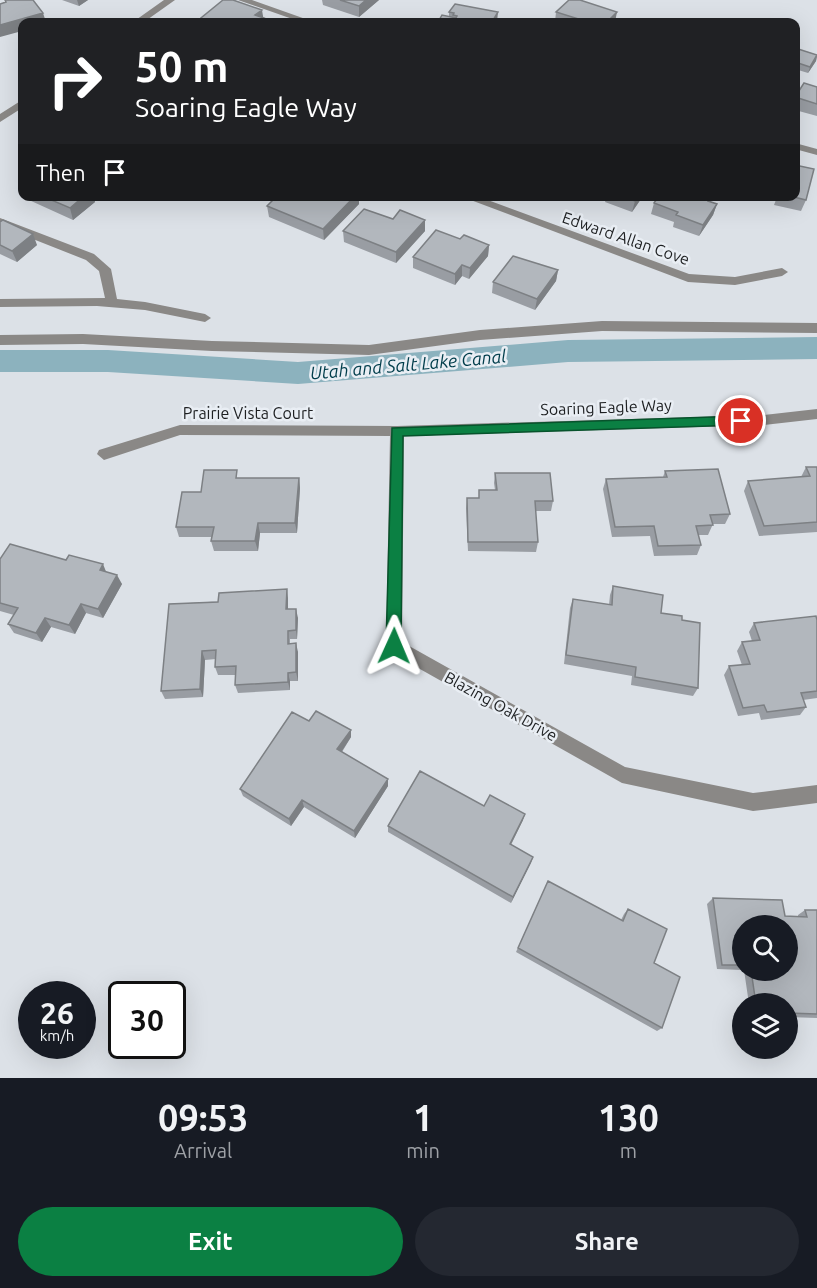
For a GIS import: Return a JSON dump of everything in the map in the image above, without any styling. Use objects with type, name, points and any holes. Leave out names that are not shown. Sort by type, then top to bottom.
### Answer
[{"type":"street","points":[[144,18],[170,0]]},
{"type":"street","points":[[243,0],[297,18]]},
{"type":"street","points":[[0,119],[18,106]]},
{"type":"street","points":[[800,147],[817,152]]},
{"type":"street","name":"Edward Allan Cove","points":[[479,201],[688,278],[735,281],[782,272]]},
{"type":"street","points":[[0,222],[90,257],[105,269],[112,304]]},
{"type":"street","points":[[0,303],[145,306],[205,318]]},
{"type":"street","points":[[0,340],[83,339],[212,346],[369,350],[480,335],[602,326],[817,328]]},
{"type":"street","name":"Soaring Eagle Way","points":[[397,431],[764,420],[817,414]]},
{"type":"street","name":"Prairie Vista Court","points":[[104,454],[180,430],[397,431]]},
{"type":"street","name":"Blazing Oak Drive","points":[[397,431],[394,646],[622,775],[753,802],[817,794]]},
{"type":"building","points":[[5,0],[33,0],[43,13],[18,18],[18,20],[0,25],[0,4],[6,2]]},
{"type":"building","points":[[223,0],[233,0],[262,10],[255,15],[264,18],[201,18]]},
{"type":"building","points":[[340,0],[366,0],[359,6]]},
{"type":"building","points":[[569,0],[580,0],[617,12],[611,18],[575,18],[556,12]]},
{"type":"building","points":[[455,4],[498,12],[494,18],[456,18],[454,13],[449,12]]},
{"type":"building","points":[[442,15],[456,18],[440,18]]},
{"type":"building","points":[[800,50],[817,55],[810,67],[800,64]]},
{"type":"building","points":[[804,83],[817,87],[817,104],[800,99],[800,89]]},
{"type":"building","points":[[800,166],[814,169],[806,200],[800,198]]},
{"type":"building","points":[[54,201],[78,201],[70,208]]},
{"type":"building","points":[[272,201],[350,201],[323,229],[267,206]]},
{"type":"building","points":[[655,201],[708,201],[717,204],[703,225],[676,215],[678,212],[654,203]]},
{"type":"building","points":[[364,209],[393,219],[400,210],[425,220],[396,252],[343,231]]},
{"type":"building","points":[[3,220],[33,234],[12,251],[0,245],[0,222]]},
{"type":"building","points":[[436,230],[460,239],[464,235],[489,245],[470,268],[462,265],[455,274],[413,257]]},
{"type":"building","points":[[513,256],[558,270],[537,299],[493,282]]},
{"type":"building","points":[[806,467],[817,467],[817,522],[764,526],[748,481],[810,476]]},
{"type":"building","points":[[718,469],[730,514],[710,515],[713,525],[696,526],[701,545],[658,546],[654,526],[615,527],[606,479],[667,477],[665,471]]},
{"type":"building","points":[[204,470],[237,470],[236,478],[299,478],[295,523],[258,523],[255,541],[211,541],[214,527],[176,527],[182,492],[201,492]]},
{"type":"building","points":[[495,473],[550,473],[553,501],[535,501],[538,542],[468,542],[467,498],[479,498],[479,490],[497,490]]},
{"type":"building","points":[[10,544],[66,560],[69,555],[103,564],[100,570],[117,575],[98,609],[81,604],[69,625],[45,618],[36,633],[8,624],[18,608],[0,603],[0,559]]},
{"type":"building","points":[[613,586],[663,595],[661,613],[682,616],[682,620],[700,623],[698,688],[635,677],[636,667],[566,655],[573,599],[612,605]]},
{"type":"building","points":[[287,589],[286,609],[296,609],[296,630],[288,631],[288,644],[296,643],[296,672],[288,673],[288,682],[235,685],[236,666],[215,667],[216,650],[202,651],[200,689],[161,691],[169,604],[218,602],[219,593]]},
{"type":"building","points":[[816,616],[817,691],[801,693],[806,707],[767,712],[764,705],[743,708],[729,666],[750,664],[742,642],[760,640],[754,623]]},
{"type":"building","points":[[316,711],[351,730],[337,749],[388,779],[354,831],[302,800],[289,819],[240,789],[292,712],[309,721]]},
{"type":"building","points":[[420,771],[484,806],[490,795],[525,814],[510,844],[533,857],[513,897],[388,826]]},
{"type":"building","points":[[548,881],[623,921],[628,909],[667,929],[654,963],[680,977],[662,1028],[518,948]]},
{"type":"building","points":[[713,898],[782,900],[785,915],[732,915],[732,965],[722,965]]},
{"type":"building","points":[[805,910],[817,910],[817,1014],[798,1013],[798,993],[754,993],[753,981],[798,981],[798,917],[807,917]]},
{"type":"waterway","name":"Utah and Salt Lake Canal","points":[[0,361],[108,361],[298,373],[568,351],[817,348]]},
{"type":"route","points":[[394,646],[397,431],[741,421]]}]
